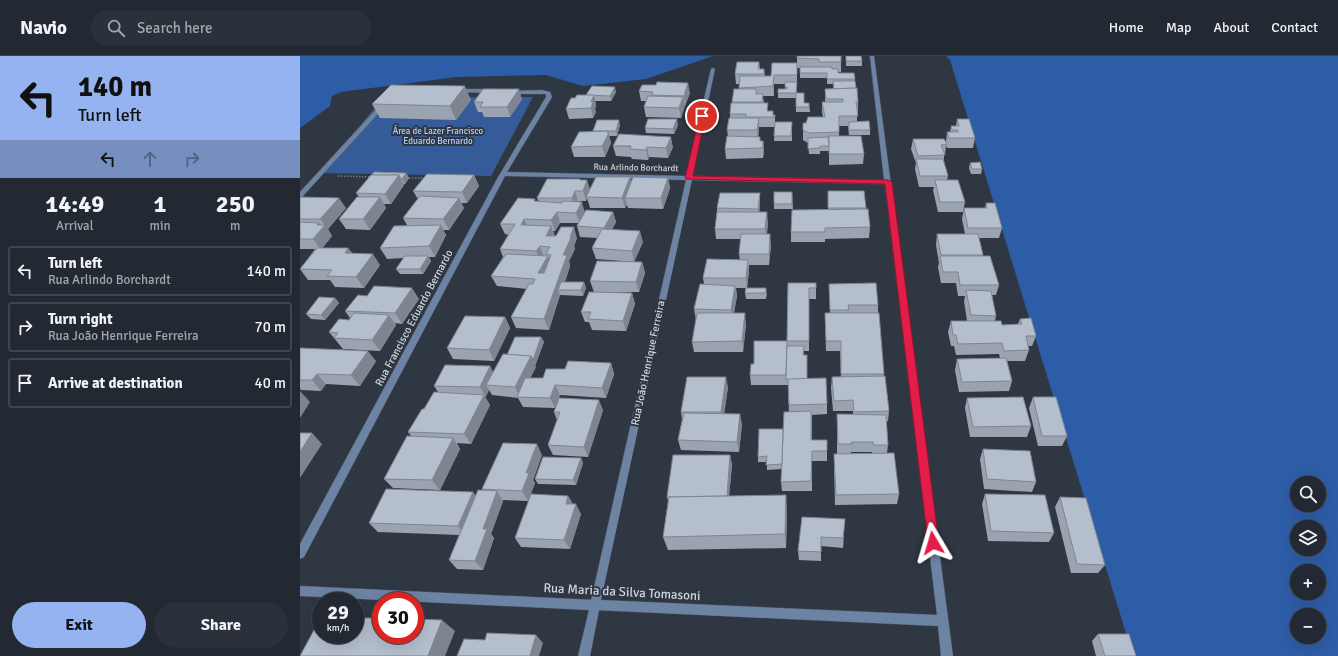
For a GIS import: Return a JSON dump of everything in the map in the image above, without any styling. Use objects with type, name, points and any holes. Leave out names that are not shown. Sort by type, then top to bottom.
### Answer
[{"type":"street","points":[[872,56],[947,656]]},
{"type":"street","name":"Rua João Henrique Ferreira","points":[[584,656],[712,69]]},
{"type":"street","points":[[449,91],[495,92]]},
{"type":"street","name":"Rua Francisco Eduardo Bernardo","points":[[300,554],[503,174],[549,97],[548,93],[542,92],[503,92]]},
{"type":"street","points":[[300,196],[387,101]]},
{"type":"street","name":"Rua Arlindo Borchardt","points":[[503,174],[888,182]]},
{"type":"street","name":"Rua Maria da Silva Tomasoni","points":[[300,591],[943,621]]},
{"type":"path","points":[[317,176],[373,177]]},
{"type":"path","points":[[405,178],[429,178]]},
{"type":"green space","name":"Área de Lazer Francisco Eduardo Bernardo","points":[[384,97],[533,97],[491,176],[320,173]]},
{"type":"shaded area","points":[[300,56],[713,56],[646,79],[583,86],[546,75],[456,77],[341,92],[332,96],[330,106],[300,128]]},
{"type":"shaded area","points":[[946,56],[1338,56],[1338,656],[1133,656],[950,60]]},
{"type":"building","points":[[797,56],[841,56],[841,62],[819,62],[819,59],[797,58]]},
{"type":"building","points":[[846,56],[861,56],[862,61],[846,61]]},
{"type":"building","points":[[737,62],[759,62],[758,69],[764,69],[764,74],[735,74]]},
{"type":"building","points":[[772,63],[797,63],[797,75],[774,75],[773,86],[739,88],[740,76],[771,76]]},
{"type":"building","points":[[800,67],[832,67],[832,69],[838,69],[838,73],[854,73],[855,79],[827,79],[827,73],[800,73]]},
{"type":"building","points":[[833,81],[855,81],[856,88],[834,89]]},
{"type":"building","points":[[657,82],[688,83],[684,96],[651,95],[653,92],[639,91],[642,85],[656,85]]},
{"type":"building","points":[[785,82],[797,82],[796,93],[778,93],[778,89],[787,89],[787,87],[785,87]]},
{"type":"building","points":[[391,85],[465,86],[450,106],[372,104]]},
{"type":"building","points":[[592,86],[615,87],[610,96],[586,95]]},
{"type":"building","points":[[857,88],[858,102],[856,102],[858,116],[839,116],[839,132],[809,133],[803,130],[803,123],[806,123],[808,117],[825,117],[822,102],[843,102],[843,99],[826,99],[825,89]]},
{"type":"building","points":[[483,89],[519,89],[507,107],[480,107],[483,102],[474,102]]},
{"type":"building","points":[[734,89],[756,89],[756,94],[763,94],[762,102],[732,102]]},
{"type":"building","points":[[796,93],[804,93],[804,103],[809,103],[809,107],[796,107]]},
{"type":"building","points":[[577,95],[594,95],[591,102],[593,102],[591,108],[566,109],[571,98],[575,98]]},
{"type":"building","points":[[648,96],[683,97],[679,108],[644,107]]},
{"type":"building","points":[[731,103],[768,103],[767,111],[773,111],[773,115],[775,115],[775,117],[746,117],[746,114],[730,114]]},
{"type":"building","points":[[729,118],[759,118],[757,130],[727,130]]},
{"type":"building","points":[[648,119],[677,119],[673,129],[645,128]]},
{"type":"building","points":[[957,119],[969,119],[975,138],[949,138],[947,132],[958,132],[958,130],[952,130],[951,126],[959,126]]},
{"type":"building","points":[[597,120],[619,120],[616,131],[593,131]]},
{"type":"building","points":[[869,121],[870,130],[849,130],[849,122]]},
{"type":"building","points":[[775,122],[792,122],[791,136],[774,136]]},
{"type":"building","points":[[608,131],[607,133],[609,133],[602,146],[571,147],[579,132]]},
{"type":"building","points":[[619,134],[671,137],[666,148],[647,147],[646,150],[630,149],[631,146],[613,146]]},
{"type":"building","points":[[727,136],[760,137],[760,141],[763,141],[763,148],[725,149]]},
{"type":"building","points":[[829,136],[861,136],[864,154],[829,154]]},
{"type":"building","points":[[828,137],[829,146],[820,146],[820,148],[808,149],[808,138]]},
{"type":"building","points":[[913,139],[944,139],[947,144],[941,145],[945,155],[918,156]]},
{"type":"building","points":[[916,159],[943,159],[948,176],[920,176]]},
{"type":"building","points":[[980,162],[982,169],[972,169],[970,163]]},
{"type":"building","points":[[374,172],[406,173],[401,179],[399,175],[372,175]]},
{"type":"building","points":[[427,174],[474,175],[462,192],[413,191]]},
{"type":"building","points":[[371,175],[399,175],[385,194],[356,193]]},
{"type":"building","points":[[596,177],[630,177],[622,198],[586,197]]},
{"type":"building","points":[[633,177],[668,178],[661,198],[625,198]]},
{"type":"building","points":[[547,179],[587,180],[583,191],[575,191],[572,198],[537,198]]},
{"type":"building","points":[[935,180],[958,180],[965,202],[940,202]]},
{"type":"building","points":[[828,191],[864,191],[866,208],[828,208]]},
{"type":"building","points":[[774,192],[792,192],[792,204],[774,204]]},
{"type":"building","points":[[720,193],[760,193],[758,209],[717,208]]},
{"type":"building","points":[[420,196],[459,198],[443,219],[403,218]]},
{"type":"building","points":[[301,197],[339,198],[320,219],[300,219]]},
{"type":"building","points":[[357,197],[380,197],[363,219],[339,219]]},
{"type":"building","points":[[518,198],[562,203],[563,201],[582,202],[576,213],[557,212],[551,220],[524,219],[521,225],[551,226],[546,236],[556,236],[561,227],[574,227],[563,255],[567,255],[544,319],[511,317],[529,284],[533,284],[535,279],[491,276],[506,254],[548,256],[538,273],[544,273],[551,255],[546,254],[550,247],[540,246],[536,251],[500,249],[515,224],[500,224]]},
{"type":"building","points":[[986,203],[995,203],[1002,228],[968,228],[964,208],[987,208]]},
{"type":"building","points":[[868,209],[870,227],[825,228],[825,232],[791,232],[792,210]]},
{"type":"building","points":[[586,210],[613,212],[604,228],[577,226]]},
{"type":"building","points":[[717,212],[767,212],[765,229],[715,229]]},
{"type":"building","points":[[300,222],[319,223],[317,225],[325,225],[313,239],[300,239]]},
{"type":"building","points":[[441,225],[429,246],[380,248],[394,226]]},
{"type":"building","points":[[602,229],[640,231],[632,251],[592,248]]},
{"type":"building","points":[[741,234],[770,234],[769,254],[739,254]]},
{"type":"building","points":[[937,234],[978,234],[983,255],[941,255]]},
{"type":"building","points":[[317,248],[348,248],[345,253],[373,254],[356,277],[327,276],[332,270],[300,269]]},
{"type":"building","points":[[405,256],[428,256],[420,269],[396,269]]},
{"type":"building","points":[[940,256],[990,256],[999,285],[960,285],[958,272],[943,272]]},
{"type":"building","points":[[707,259],[748,260],[746,278],[703,278]]},
{"type":"building","points":[[597,261],[642,262],[636,282],[590,281]]},
{"type":"building","points":[[561,282],[584,282],[581,290],[558,290]]},
{"type":"building","points":[[788,283],[816,283],[816,288],[809,288],[809,341],[787,341]]},
{"type":"building","points":[[876,283],[878,305],[848,305],[849,310],[830,310],[829,284]]},
{"type":"building","points":[[700,284],[735,286],[731,310],[694,309]]},
{"type":"building","points":[[374,286],[412,288],[395,313],[345,311],[358,295],[367,296]]},
{"type":"building","points":[[746,288],[766,288],[766,293],[745,293]]},
{"type":"building","points":[[966,290],[991,291],[996,316],[971,315]]},
{"type":"building","points":[[589,292],[632,293],[623,321],[588,319],[591,312],[581,312]]},
{"type":"building","points":[[319,297],[335,298],[321,315],[306,314]]},
{"type":"building","points":[[354,313],[389,315],[372,340],[334,338],[338,333],[329,332],[339,319],[349,320]]},
{"type":"building","points":[[697,313],[745,313],[742,341],[692,342]]},
{"type":"building","points":[[825,313],[879,313],[884,374],[841,374],[841,341],[826,341]]},
{"type":"building","points":[[465,316],[505,317],[489,350],[447,348]]},
{"type":"building","points":[[1031,318],[1036,336],[1026,336],[1029,350],[1004,351],[1002,343],[958,344],[956,335],[953,335],[951,321],[1001,321],[1002,325],[1022,324],[1020,319]]},
{"type":"building","points":[[515,337],[541,337],[533,360],[531,356],[507,355]]},
{"type":"building","points":[[754,341],[787,341],[786,375],[750,375],[751,364],[754,364]]},
{"type":"building","points":[[787,346],[804,346],[803,355],[807,355],[807,379],[786,380]]},
{"type":"building","points":[[300,348],[368,351],[351,375],[317,374],[312,380],[300,380]]},
{"type":"building","points":[[503,354],[531,356],[515,387],[486,385]]},
{"type":"building","points":[[1006,358],[1012,381],[962,382],[957,359]]},
{"type":"building","points":[[568,361],[611,363],[602,388],[555,385],[550,398],[517,397],[525,378],[543,378],[546,369],[565,369]]},
{"type":"building","points":[[445,365],[490,366],[480,387],[434,386]]},
{"type":"building","points":[[885,376],[889,411],[854,412],[853,400],[834,401],[832,377]]},
{"type":"building","points":[[687,377],[726,377],[721,412],[681,412]]},
{"type":"building","points":[[826,378],[827,404],[789,405],[788,379]]},
{"type":"building","points":[[434,392],[484,395],[464,434],[408,432]]},
{"type":"building","points":[[1023,397],[1031,426],[973,427],[967,398]]},
{"type":"building","points":[[1033,397],[1056,397],[1067,436],[1042,436]]},
{"type":"building","points":[[559,398],[599,400],[584,447],[548,445],[560,412],[554,412]]},
{"type":"building","points":[[811,411],[811,440],[827,440],[827,451],[812,451],[811,481],[781,482],[784,412]]},
{"type":"building","points":[[684,413],[740,414],[737,442],[678,440]]},
{"type":"building","points":[[837,414],[886,415],[888,445],[873,445],[873,442],[851,442],[852,444],[838,444]]},
{"type":"building","points":[[759,429],[783,429],[782,464],[766,465],[767,456],[758,457]]},
{"type":"building","points":[[300,433],[312,433],[300,452]]},
{"type":"building","points":[[407,436],[453,438],[432,480],[384,479]]},
{"type":"building","points":[[503,443],[537,444],[526,473],[529,473],[522,491],[482,489]]},
{"type":"building","points":[[983,449],[1030,451],[1036,482],[987,479]]},
{"type":"building","points":[[894,453],[899,494],[836,495],[834,454]]},
{"type":"building","points":[[673,455],[730,455],[727,496],[667,497]]},
{"type":"building","points":[[543,457],[581,458],[573,480],[535,479]]},
{"type":"building","points":[[386,489],[473,492],[458,526],[369,523]]},
{"type":"building","points":[[478,490],[497,491],[483,529],[487,529],[475,561],[449,560]]},
{"type":"building","points":[[531,494],[568,496],[566,504],[576,504],[564,540],[515,538]]},
{"type":"building","points":[[985,494],[1045,495],[1054,533],[991,531]]},
{"type":"building","points":[[786,495],[785,534],[663,537],[669,497]]},
{"type":"building","points":[[1060,497],[1086,498],[1105,565],[1077,564]]},
{"type":"building","points":[[802,517],[845,519],[843,538],[821,537],[821,552],[798,551]]},
{"type":"building","points":[[364,618],[372,618],[372,644],[424,644],[424,619],[442,620],[428,656],[300,656],[312,634],[312,644],[364,644]]},
{"type":"building","points":[[487,633],[536,635],[530,656],[457,656],[464,639],[485,640]]},
{"type":"building","points":[[1098,634],[1129,634],[1136,656],[1105,656]]},
{"type":"route","points":[[702,116],[689,178],[888,182],[933,543]]}]
